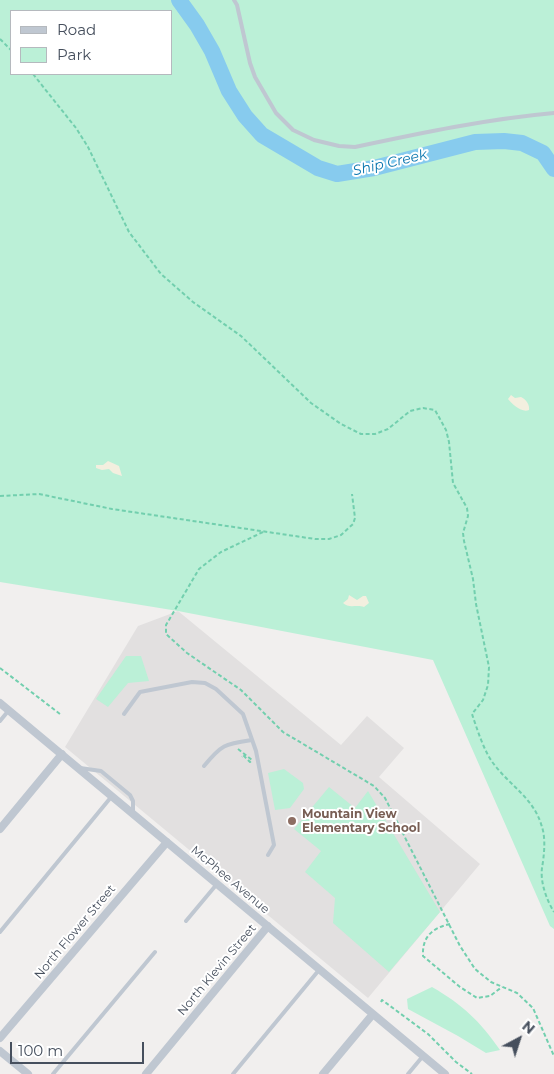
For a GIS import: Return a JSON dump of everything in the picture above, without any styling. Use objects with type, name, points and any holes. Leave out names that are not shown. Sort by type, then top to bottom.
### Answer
[{"type":"street","name":"McPhee Avenue","points":[[0,703],[445,1074]]},
{"type":"street","points":[[0,829],[62,754]]},
{"type":"street","name":"North Flower Street","points":[[0,1038],[167,842]]},
{"type":"street","name":"North Klevin Street","points":[[146,1074],[268,926]]},
{"type":"street","points":[[323,1074],[373,1014]]},
{"type":"street","points":[[0,1050],[28,1074]]},
{"type":"lane","points":[[234,0],[237,5],[250,63],[276,113],[293,130],[314,140],[339,146],[355,147],[454,126],[519,116],[554,113]]},
{"type":"lane","points":[[124,714],[140,692],[192,682],[205,682],[216,689],[243,714],[256,750],[274,845],[268,856]]},
{"type":"lane","points":[[0,721],[9,710]]},
{"type":"lane","points":[[204,766],[218,749],[232,743],[252,740]]},
{"type":"lane","points":[[78,768],[101,771],[130,795],[133,801],[133,814]]},
{"type":"lane","points":[[0,932],[112,796]]},
{"type":"lane","points":[[186,921],[217,884]]},
{"type":"lane","points":[[53,1074],[155,952]]},
{"type":"lane","points":[[233,1074],[320,969]]},
{"type":"lane","points":[[408,1074],[423,1056]]},
{"type":"path","points":[[0,38],[10,49]]},
{"type":"path","points":[[33,75],[76,128],[88,147],[129,232],[161,274],[193,302],[241,336],[311,403],[341,424],[361,434],[376,434],[388,428],[410,411],[423,408],[435,410],[446,430],[449,442],[452,483],[467,508],[468,516],[463,533],[464,541],[489,667],[488,685],[483,700],[472,714],[492,762],[510,783],[528,798],[542,827],[545,861],[542,870],[544,886],[554,912]]},
{"type":"path","points":[[0,496],[39,494],[112,509],[263,532],[329,539],[341,535],[353,524],[355,518],[352,494]]},
{"type":"path","points":[[263,532],[221,552],[199,569],[166,625],[166,634],[187,652],[241,690],[283,732],[374,786],[385,798],[460,946],[475,969],[491,982],[517,993],[533,1008],[554,1056]]},
{"type":"path","points":[[0,668],[60,714]]},
{"type":"path","points":[[232,743],[252,760],[250,762],[242,757]]},
{"type":"path","points":[[450,924],[439,927],[428,935],[423,946],[423,956],[460,987],[477,998],[490,996],[502,987]]},
{"type":"path","points":[[381,1002],[382,1000],[428,1034],[456,1062],[472,1074]]},
{"type":"shaded area","name":"Mountain View Elementary School","points":[[178,611],[341,745],[367,716],[404,748],[379,777],[480,864],[368,998],[65,747],[138,626]]},
{"type":"green space","points":[[0,0],[554,0],[554,929],[550,926],[433,660],[178,611],[0,582]]},
{"type":"green space","points":[[126,656],[141,656],[149,681],[128,683],[108,707],[96,699]]},
{"type":"green space","points":[[284,769],[303,783],[304,789],[290,808],[275,810],[268,773]]},
{"type":"green space","points":[[329,787],[355,808],[368,791],[440,912],[389,972],[333,923],[335,898],[305,872],[321,851],[294,829]]},
{"type":"green space","points":[[432,987],[453,1000],[470,1014],[500,1050],[486,1053],[408,1009],[407,999]]},
{"type":"sand","points":[[511,395],[515,398],[521,397],[524,399],[528,404],[529,410],[526,411],[515,406],[508,399]]},
{"type":"sand","points":[[108,461],[119,466],[122,476],[113,473],[109,469],[102,470],[96,468],[96,465],[103,465]]},
{"type":"sand","points":[[349,595],[357,600],[366,596],[369,603],[364,607],[345,605],[343,603],[348,599]]},
{"type":"waterway","name":"Ship Creek","points":[[179,0],[197,25],[212,51],[229,91],[245,116],[262,135],[318,168],[337,174],[374,168],[475,142],[504,141],[522,143],[543,153],[554,169]]},
{"type":"place","name":"Mountain View Elementary School","points":[[292,821]]}]
